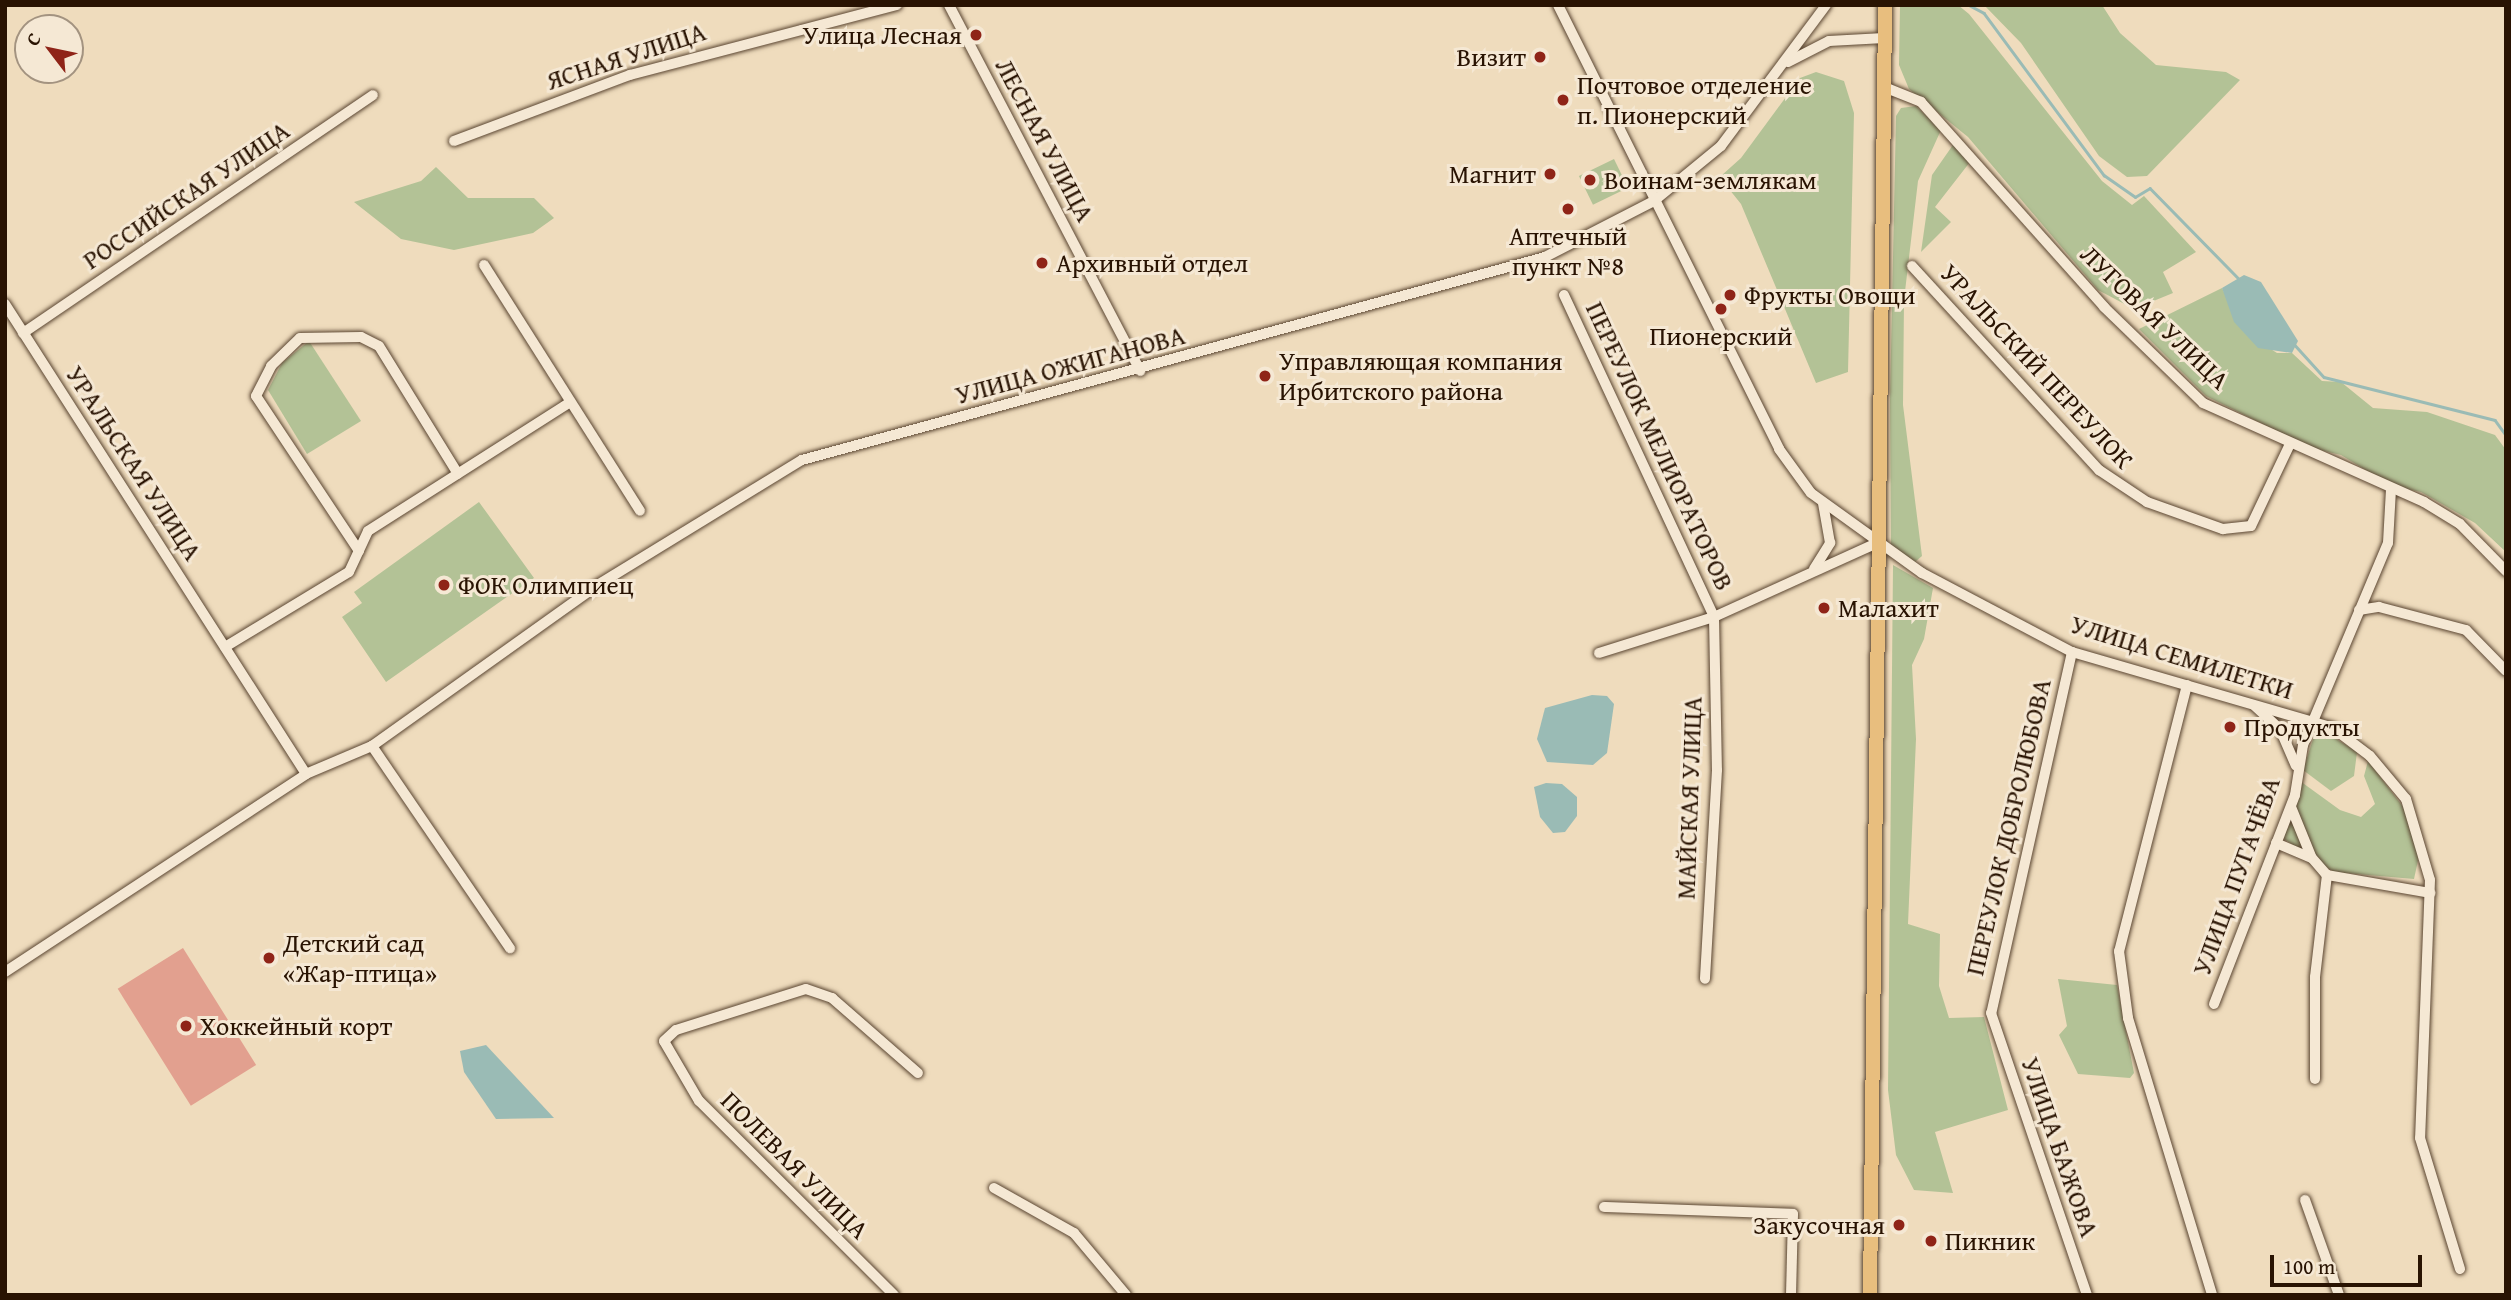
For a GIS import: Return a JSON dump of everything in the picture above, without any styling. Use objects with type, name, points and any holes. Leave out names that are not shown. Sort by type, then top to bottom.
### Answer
[{"type":"main road","points":[[1870,1295],[1885,5]]},
{"type":"street","name":"ЯСНАЯ УЛИЦА","points":[[454,141],[630,75],[897,5]]},
{"type":"street","name":"ЛЕСНАЯ УЛИЦА","points":[[949,5],[1140,371]]},
{"type":"street","points":[[1558,5],[1779,449],[1823,504],[1830,543],[1814,569]]},
{"type":"street","name":"УЛИЦА ОЖИГАНОВА","points":[[5,972],[306,774],[372,746],[596,586],[802,460],[1140,371],[1545,257],[1654,201],[1721,145],[1826,5]]},
{"type":"street","points":[[1780,67],[1829,41],[1884,38]]},
{"type":"street","name":"ЛУГОВАЯ УЛИЦА","points":[[1884,87],[1922,102],[2104,307],[2203,403],[2460,524],[2506,571]]},
{"type":"street","name":"РОССИЙСКАЯ УЛИЦА","points":[[23,333],[373,95]]},
{"type":"street","points":[[484,265],[569,403],[640,510]]},
{"type":"street","name":"УРАЛЬСКИЙ ПЕРЕУЛОК","points":[[1912,266],[2116,485],[2223,529],[2251,526],[2290,444]]},
{"type":"street","name":"ПЕРЕУЛОК МЕЛИОРАТОРОВ","points":[[1564,295],[1714,617]]},
{"type":"street","name":"УРАЛЬСКАЯ УЛИЦА","points":[[5,304],[306,774]]},
{"type":"street","points":[[359,551],[256,396],[271,366],[300,338],[361,337],[379,346],[458,474]]},
{"type":"street","points":[[225,647],[349,572],[368,531],[569,403]]},
{"type":"street","name":"УЛИЦА ПУГАЧЁВА","points":[[2214,1004],[2291,804],[2298,774],[2358,610],[2394,521],[2391,490]]},
{"type":"street","name":"УЛИЦА СЕМИЛЕТКИ","points":[[1823,504],[1878,542],[2072,652],[2317,722],[2370,756],[2406,799],[2426,853],[2430,893],[2420,1139],[2460,1269]]},
{"type":"street","points":[[1599,653],[1714,617],[1878,542]]},
{"type":"street","points":[[2358,610],[2379,607],[2466,630],[2506,671]]},
{"type":"street","name":"МАЙСКАЯ УЛИЦА","points":[[1705,979],[1717,770],[1714,617]]},
{"type":"street","name":"ПЕРЕУЛОК ДОБРОЛЮБОВА","points":[[1991,1013],[2072,652]]},
{"type":"street","points":[[2187,685],[2119,951],[2128,1018],[2212,1295]]},
{"type":"street","points":[[2253,704],[2280,729],[2298,774]]},
{"type":"street","points":[[372,746],[510,948]]},
{"type":"street","points":[[2291,804],[2297,832],[2312,858],[2327,875],[2430,893]]},
{"type":"street","points":[[2276,843],[2312,858]]},
{"type":"street","points":[[2315,1079],[2315,977],[2327,875]]},
{"type":"street","name":"ПОЛЕВАЯ УЛИЦА","points":[[894,1295],[699,1101],[665,1050],[668,1033],[806,989],[832,998],[918,1073]]},
{"type":"street","name":"УЛИЦА БАЖОВА","points":[[1991,1013],[2087,1295]]},
{"type":"street","points":[[994,1188],[1074,1233],[1126,1295]]},
{"type":"street","points":[[2305,1200],[2339,1295]]},
{"type":"street","points":[[1604,1207],[1793,1214],[1791,1295]]},
{"type":"green space","points":[[1900,5],[1958,5],[1969,14],[2102,181],[2132,205],[2144,196],[2196,252],[2163,272],[2173,293],[2134,309],[2098,290],[1968,137],[1909,89],[1899,65]]},
{"type":"green space","points":[[1984,5],[2102,5],[2120,33],[2156,65],[2226,72],[2240,80],[2147,176],[2127,177],[2099,156],[2021,43]]},
{"type":"green space","points":[[1816,72],[1844,81],[1854,113],[1848,372],[1816,383],[1741,204],[1729,189],[1712,184],[1741,158],[1800,78]]},
{"type":"green space","points":[[1916,106],[1941,130],[1918,181],[1904,300],[1903,405],[1922,556],[1915,562],[1891,551],[1890,399],[1896,116],[1901,108]]},
{"type":"green space","points":[[1955,142],[1970,162],[1935,207],[1951,222],[1921,252],[1932,175]]},
{"type":"green space","points":[[1614,159],[1628,188],[1593,205],[1579,176]]},
{"type":"green space","points":[[436,167],[468,198],[534,198],[554,218],[533,233],[454,250],[401,239],[354,202],[421,181]]},
{"type":"green space","points":[[2222,288],[2244,332],[2277,353],[2292,353],[2322,381],[2341,382],[2373,408],[2427,412],[2495,435],[2506,450],[2506,552],[2475,523],[2421,492],[2392,486],[2341,455],[2311,448],[2206,396],[2139,329]]},
{"type":"green space","points":[[309,341],[361,421],[307,454],[268,390],[282,363]]},
{"type":"green space","name":"ФОК Олимпиец","points":[[479,502],[534,578],[386,682],[342,617],[362,603],[354,592]]},
{"type":"green space","points":[[1893,565],[1933,588],[1924,639],[1912,665],[1916,739],[1908,924],[1940,934],[1939,986],[1949,1018],[1984,1017],[2008,1110],[1935,1132],[1953,1193],[1914,1190],[1896,1155],[1888,1090]]},
{"type":"green space","points":[[2317,727],[2357,752],[2354,776],[2331,791],[2303,770]]},
{"type":"green space","points":[[2368,761],[2404,808],[2419,856],[2414,879],[2334,872],[2284,839],[2300,781],[2340,810],[2361,817],[2375,804],[2364,776]]},
{"type":"green space","points":[[2058,979],[2117,985],[2134,1073],[2130,1078],[2078,1074],[2059,1035],[2067,1026]]},
{"type":"water","points":[[2244,275],[2261,282],[2298,341],[2292,353],[2258,348],[2234,322],[2222,288]]},
{"type":"water","points":[[1592,695],[1607,696],[1614,704],[1607,753],[1593,765],[1547,762],[1537,739],[1545,708]]},
{"type":"water","points":[[1546,783],[1562,784],[1577,797],[1577,816],[1565,832],[1553,833],[1540,817],[1534,787]]},
{"type":"water","points":[[486,1045],[554,1118],[496,1119],[464,1072],[460,1051]]},
{"type":"building","name":"Хоккейный корт","points":[[183,948],[256,1065],[191,1106],[118,989]]},
{"type":"waterway","points":[[1969,5],[1984,13],[2104,175],[2135,197],[2150,188],[2239,279]]},
{"type":"waterway","points":[[2295,345],[2324,377],[2495,420],[2506,435]]},
{"type":"place","name":"Улица Лесная","points":[[976,35]]},
{"type":"place","name":"Визит","points":[[1540,57]]},
{"type":"place","name":"Почтовое отделение п. Пионерский","points":[[1563,100]]},
{"type":"place","name":"Магнит","points":[[1550,174]]},
{"type":"place","name":"Воинам-землякам","points":[[1590,180]]},
{"type":"place","name":"Аптечный пункт №8","points":[[1568,209]]},
{"type":"place","name":"Архивный отдел","points":[[1042,263]]},
{"type":"place","name":"Фрукты Овощи","points":[[1730,295]]},
{"type":"place","name":"Пионерский","points":[[1721,309]]},
{"type":"place","name":"Управляющая компания Ирбитского района","points":[[1265,376]]},
{"type":"place","name":"ФОК Олимпиец","points":[[444,585]]},
{"type":"place","name":"Малахит","points":[[1824,608]]},
{"type":"place","name":"Продукты","points":[[2230,727]]},
{"type":"place","name":"Детский сад «Жар-птица»","points":[[269,958]]},
{"type":"place","name":"Хоккейный корт","points":[[186,1026]]},
{"type":"place","name":"Закусочная","points":[[1899,1225]]},
{"type":"place","name":"Пикник","points":[[1931,1241]]}]
